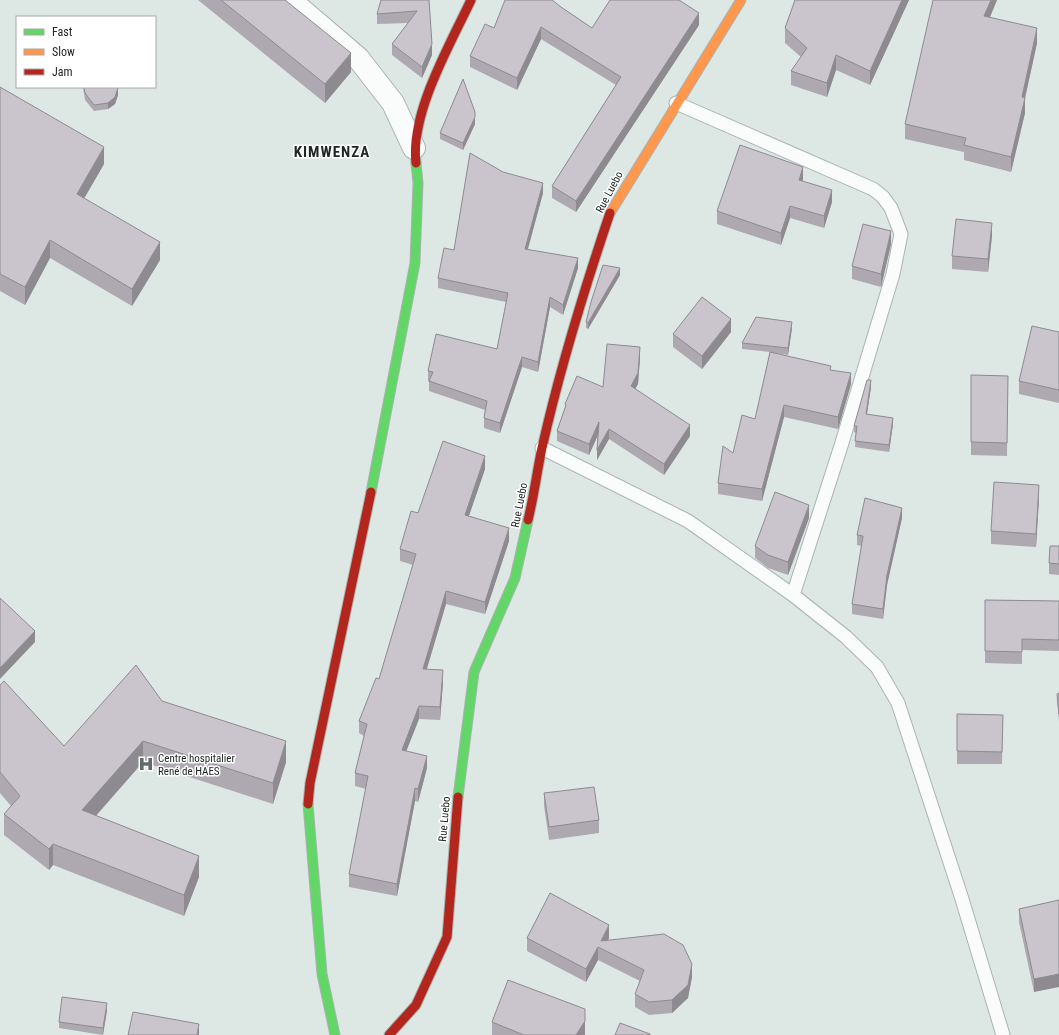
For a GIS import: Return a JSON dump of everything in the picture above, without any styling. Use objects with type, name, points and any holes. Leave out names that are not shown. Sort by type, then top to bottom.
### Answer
[{"type":"street","points":[[290,0],[358,58],[393,103],[414,148],[418,183],[415,263],[382,438],[310,783],[308,806],[322,974],[335,1035]]},
{"type":"street","points":[[414,148],[426,98],[471,0]]},
{"type":"street","name":"Rue Luebo","points":[[389,1035],[416,1005],[447,937],[460,776],[474,672],[515,578],[531,508],[542,448],[579,305],[611,209],[741,0]]},
{"type":"lane","points":[[676,103],[873,189],[883,197],[891,208],[901,234],[893,274],[841,446],[793,595]]},
{"type":"lane","points":[[542,448],[688,520],[793,595],[846,637],[876,667],[898,703],[962,899],[1003,1035]]},
{"type":"building","points":[[221,0],[285,0],[351,53],[325,84]]},
{"type":"building","points":[[381,0],[429,0],[432,44],[422,67],[392,44],[417,11],[377,14]]},
{"type":"building","points":[[505,0],[552,0],[592,28],[610,0],[679,0],[699,13],[576,201],[552,186],[621,77],[541,27],[517,78],[470,56],[485,24],[494,28]]},
{"type":"building","points":[[795,0],[902,0],[870,71],[836,55],[827,83],[791,71],[807,48],[785,28]]},
{"type":"building","points":[[933,0],[991,0],[984,16],[1037,28],[1022,97],[1025,98],[1011,157],[964,145],[966,138],[905,124]]},
{"type":"building","points":[[463,79],[475,112],[475,117],[463,143],[440,133]]},
{"type":"building","points":[[0,87],[104,147],[77,194],[160,242],[132,289],[50,240],[25,287],[0,274]]},
{"type":"building","points":[[84,88],[118,88],[115,97],[108,103],[94,105],[85,93]]},
{"type":"building","points":[[740,145],[803,167],[799,180],[832,190],[824,216],[790,206],[781,233],[717,211]]},
{"type":"building","points":[[470,153],[503,172],[543,183],[525,249],[578,258],[563,305],[550,297],[538,362],[522,357],[500,423],[484,418],[487,401],[429,381],[433,372],[428,371],[436,334],[497,349],[508,293],[438,278],[444,248],[454,250]]},
{"type":"building","points":[[956,219],[992,223],[988,259],[952,256]]},
{"type":"building","points":[[863,224],[891,231],[881,274],[852,266]]},
{"type":"building","points":[[603,265],[620,268],[588,323],[586,322],[591,302]]},
{"type":"building","points":[[702,297],[731,319],[702,356],[673,334]]},
{"type":"building","points":[[756,317],[792,322],[788,348],[742,343]]},
{"type":"building","points":[[1032,326],[1059,332],[1059,390],[1019,381]]},
{"type":"building","points":[[607,344],[640,347],[638,373],[631,386],[690,425],[664,464],[609,429],[597,450],[599,422],[589,444],[557,431],[566,405],[565,404],[577,376],[603,387]]},
{"type":"building","points":[[770,352],[831,366],[830,370],[851,373],[838,417],[784,405],[762,489],[718,483],[723,446],[733,453],[742,415],[755,419]]},
{"type":"building","points":[[971,375],[1008,376],[1007,443],[971,442]]},
{"type":"building","points":[[867,380],[871,380],[866,414],[893,418],[889,445],[855,441],[857,426],[854,426]]},
{"type":"building","points":[[443,441],[485,456],[465,515],[509,528],[485,602],[446,591],[423,669],[443,670],[440,707],[419,706],[402,750],[427,756],[418,789],[415,788],[397,884],[349,874],[368,776],[355,773],[367,724],[359,721],[376,678],[379,679],[416,554],[400,549],[411,511],[418,513]]},
{"type":"building","points":[[994,482],[1039,485],[1036,534],[991,531]]},
{"type":"building","points":[[775,492],[809,505],[788,562],[768,555],[755,546]]},
{"type":"building","points":[[865,498],[902,508],[887,575],[883,609],[852,604],[863,536],[857,535]]},
{"type":"building","points":[[1050,546],[1059,546],[1059,564],[1049,563]]},
{"type":"building","points":[[0,598],[35,631],[0,668]]},
{"type":"building","points":[[985,600],[1059,601],[1059,640],[1022,639],[1022,652],[985,651]]},
{"type":"building","points":[[136,665],[162,701],[286,741],[273,783],[143,741],[82,810],[199,856],[184,895],[53,844],[49,849],[4,814],[20,796],[0,772],[0,685],[4,681],[64,746]]},
{"type":"building","points":[[1059,693],[1059,714],[1057,694]]},
{"type":"building","points":[[957,714],[1003,715],[1002,752],[957,751]]},
{"type":"building","points":[[594,787],[599,820],[549,827],[544,793]]},
{"type":"building","points":[[550,893],[609,925],[601,941],[664,934],[683,945],[692,964],[688,985],[672,1000],[649,1002],[635,994],[644,970],[598,947],[586,969],[527,938]]},
{"type":"building","points":[[1059,900],[1059,974],[1034,979],[1019,909]]},
{"type":"building","points":[[508,980],[585,1009],[585,1021],[576,1035],[524,1035],[492,1022]]},
{"type":"building","points":[[62,997],[107,1003],[103,1028],[59,1022]]},
{"type":"building","points":[[133,1012],[199,1024],[197,1035],[128,1035]]},
{"type":"building","points":[[620,1023],[650,1034],[650,1035],[615,1035]]},
{"type":"traffic: fast","points":[[371,492],[415,263],[418,183],[416,163]]},
{"type":"traffic: fast","points":[[458,797],[474,672],[515,578],[528,520]]},
{"type":"traffic: fast","points":[[308,804],[322,974],[335,1035]]},
{"type":"traffic: slow","points":[[610,213],[741,0]]},
{"type":"traffic: jam","points":[[416,163],[416,143],[419,123],[425,101],[443,58],[471,0]]},
{"type":"traffic: jam","points":[[528,520],[542,448],[557,388],[582,300],[610,213]]},
{"type":"traffic: jam","points":[[308,804],[310,783],[371,492]]},
{"type":"traffic: jam","points":[[389,1035],[416,1005],[447,937],[458,797]]},
{"type":"place","name":"Centre hospitalier René de HAES","points":[[146,764]]},
{"type":"district","name":"KIMWENZA","points":[[332,152]]}]
